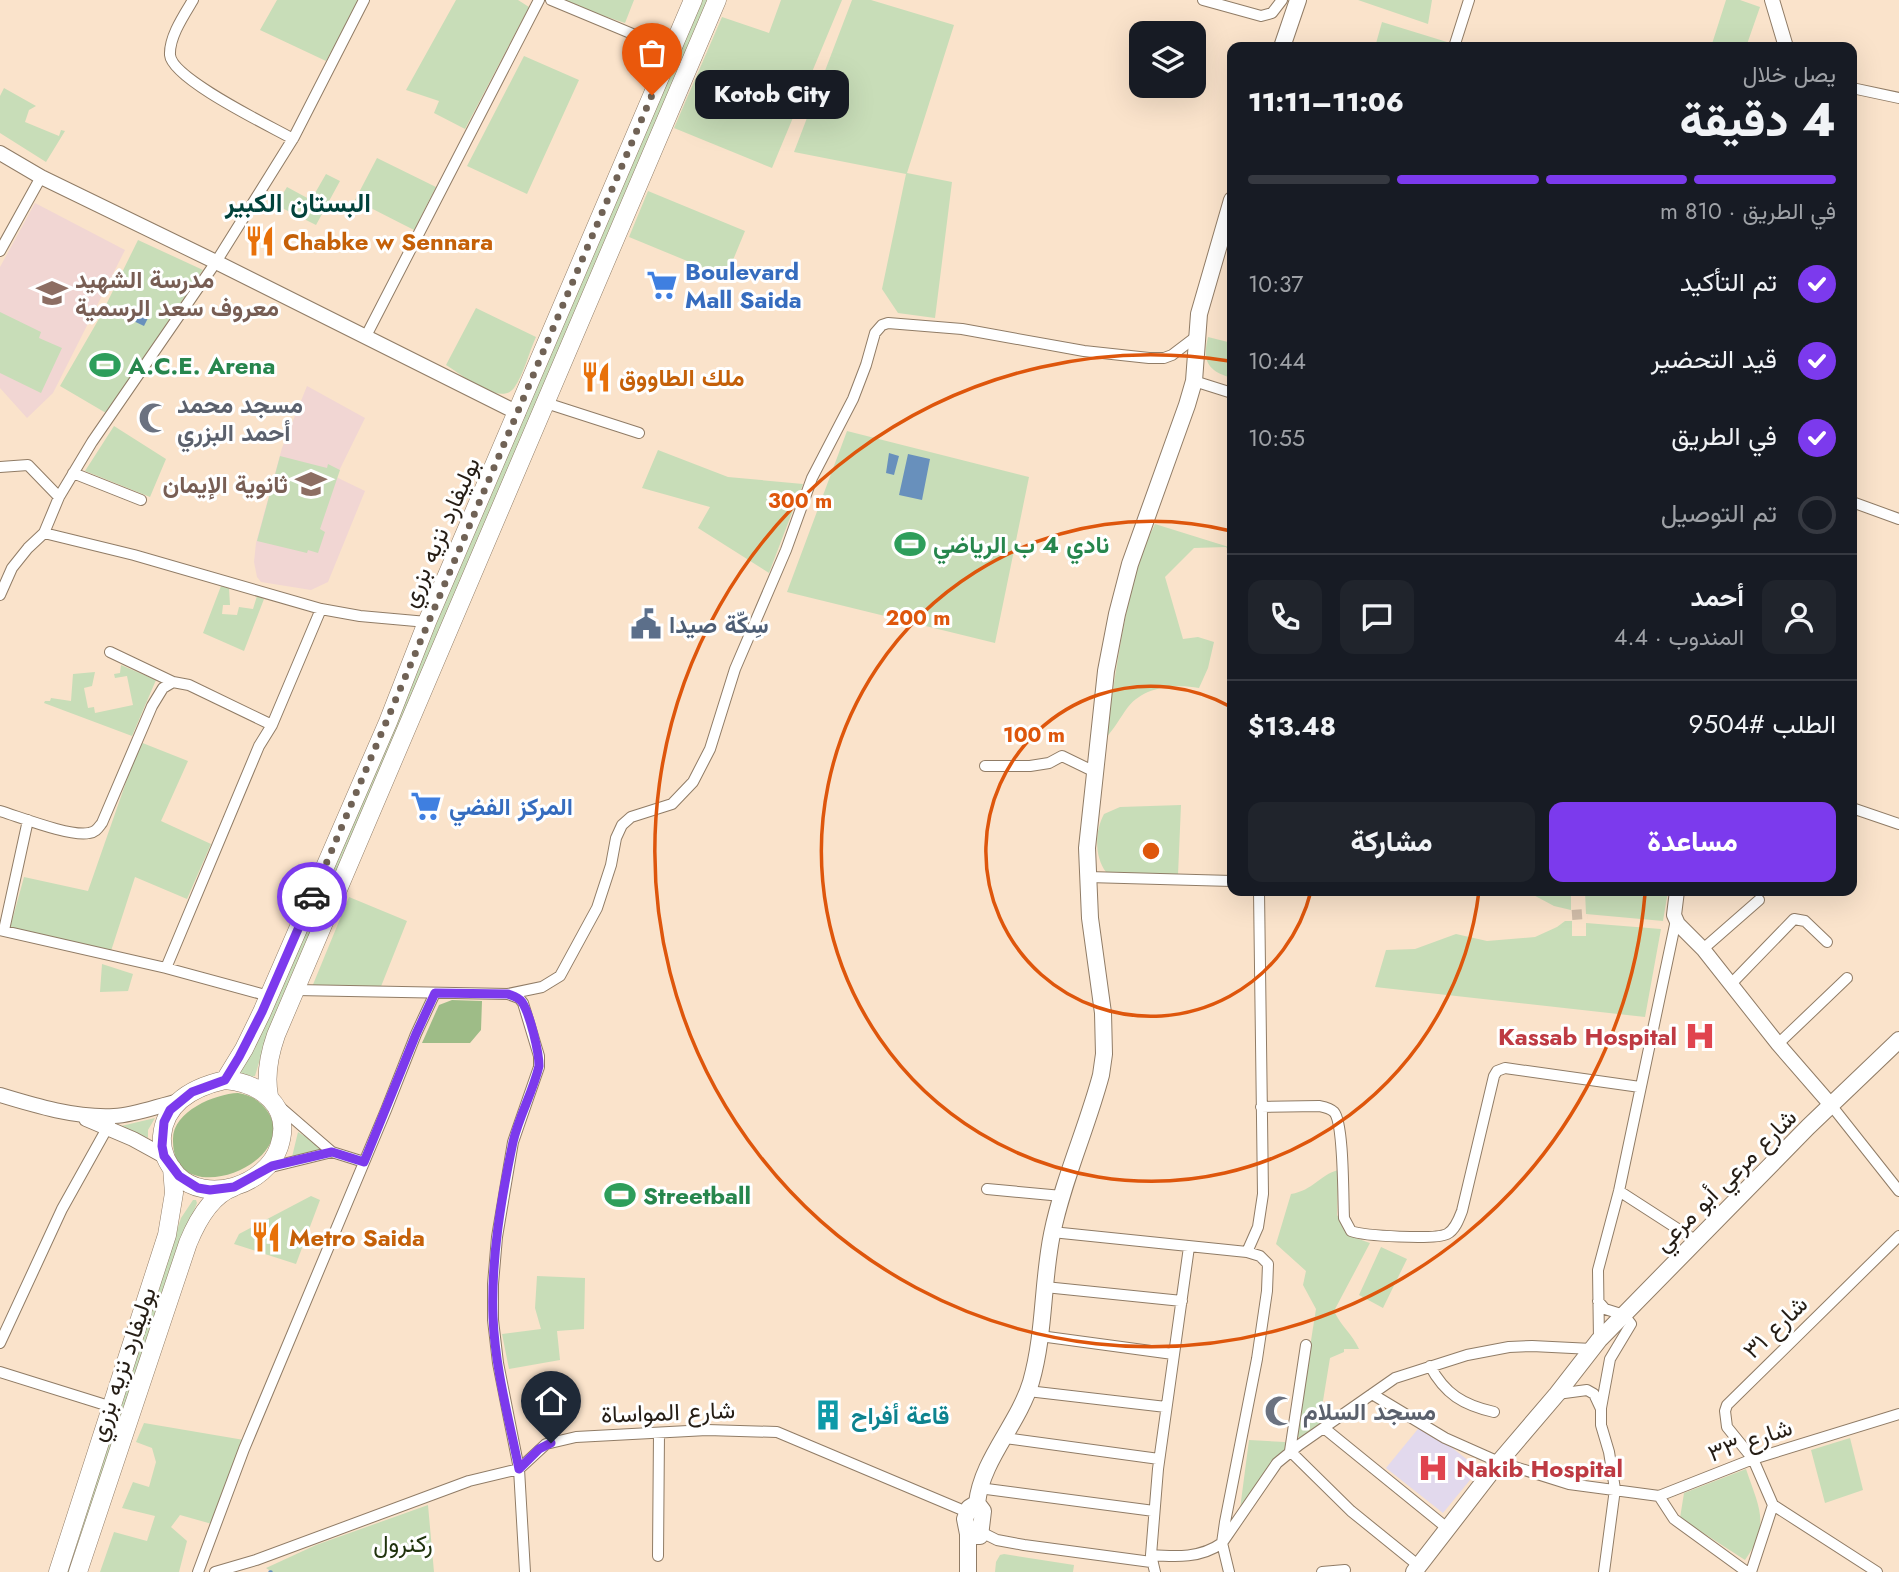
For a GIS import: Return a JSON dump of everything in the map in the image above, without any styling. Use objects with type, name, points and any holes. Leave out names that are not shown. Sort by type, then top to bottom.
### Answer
[{"type":"highway","name":"بوليفارد نزيه بزري","points":[[225,1080],[244,1049],[269,996],[388,722],[427,622],[693,0]]},
{"type":"highway","name":"بوليفارد نزيه بزري","points":[[272,1100],[267,1083],[276,1035],[717,0]]},
{"type":"highway","points":[[225,1080],[240,1081],[272,1100],[281,1126],[279,1147],[261,1172],[234,1187],[210,1190],[198,1188],[179,1176],[168,1162],[162,1146],[164,1122],[179,1101],[209,1084],[225,1080]]},
{"type":"highway","name":"بوليفارد نزيه بزري","points":[[58,1572],[167,1234],[174,1193],[168,1162]]},
{"type":"highway","name":"بوليفارد نزيه بزري","points":[[78,1572],[188,1243],[207,1209],[224,1191],[234,1187]]},
{"type":"main road","points":[[1284,42],[1298,0]]},
{"type":"main road","points":[[970,1572],[983,1511],[974,1501],[995,1452],[1006,1438],[1028,1391],[1040,1336],[1052,1232],[1103,1064],[1102,1013],[1092,939],[1087,834],[1106,671],[1130,564],[1180,428],[1194,381],[1197,336],[1205,290],[1227,217]]},
{"type":"main road","name":"شارع مرعي أبو مرعي","points":[[1416,1569],[1499,1462],[1557,1394],[1583,1351],[1625,1315],[1831,1105],[1899,1040]]},
{"type":"street","points":[[192,0],[170,50],[175,68],[199,86],[293,139]]},
{"type":"street","points":[[0,594],[12,568],[44,533],[59,496],[104,424],[216,262],[293,139],[364,0]]},
{"type":"street","points":[[366,336],[539,0]]},
{"type":"street","points":[[551,0],[671,50]]},
{"type":"street","points":[[1203,0],[1261,16],[1272,13],[1282,0]]},
{"type":"street","points":[[1456,42],[1469,0]]},
{"type":"street","points":[[1772,0],[1785,42]]},
{"type":"street","points":[[1857,89],[1899,97]]},
{"type":"street","points":[[0,153],[41,177],[518,413]]},
{"type":"street","points":[[0,251],[41,177]]},
{"type":"street","points":[[296,990],[508,994],[542,987],[560,976],[597,908],[622,825],[631,817],[672,804],[693,782],[710,749],[735,669],[786,550],[812,478],[853,399],[879,328],[888,323],[962,330],[1084,351],[1158,359],[1172,355],[1197,336]]},
{"type":"street","points":[[1194,381],[1227,391]]},
{"type":"street","points":[[546,402],[639,433]]},
{"type":"street","points":[[0,467],[28,465],[59,496]]},
{"type":"street","points":[[74,473],[141,500]]},
{"type":"street","points":[[1857,504],[1899,519]]},
{"type":"street","points":[[44,533],[134,555],[321,609],[360,616],[427,622]]},
{"type":"street","points":[[166,968],[259,746],[272,725],[321,609]]},
{"type":"street","points":[[110,652],[173,682],[189,685],[272,725]]},
{"type":"street","points":[[0,811],[81,834],[96,831],[102,823],[152,706],[163,688],[173,682]]},
{"type":"street","points":[[985,766],[1030,766],[1049,763],[1062,756],[1095,772]]},
{"type":"street","points":[[1857,810],[1899,824]]},
{"type":"street","points":[[28,820],[2,930],[166,968],[269,996]]},
{"type":"street","points":[[1088,877],[1227,881]]},
{"type":"street","points":[[1247,1252],[1258,1227],[1262,1204],[1259,896]]},
{"type":"street","points":[[976,1534],[1024,1545],[1152,1563],[1210,1552],[1223,1543],[1277,1463],[1290,1451],[1395,1378],[1467,1355],[1508,1347],[1549,1346],[1583,1351],[1598,1301],[1598,1270],[1619,1191],[1671,945],[1677,896]]},
{"type":"street","points":[[1703,949],[1759,900]]},
{"type":"street","points":[[1675,916],[1899,1191]]},
{"type":"street","points":[[1731,984],[1794,919],[1805,921],[1827,942]]},
{"type":"street","points":[[1778,1044],[1847,978]]},
{"type":"street","points":[[198,1572],[239,1460],[435,993]]},
{"type":"street","points":[[508,994],[519,998],[523,1003],[539,1056],[537,1074],[513,1142],[497,1237],[493,1284],[493,1320],[498,1363],[519,1469],[525,1572]]},
{"type":"street","points":[[1261,1107],[1319,1106],[1326,1107],[1335,1114],[1339,1128],[1344,1218],[1351,1231],[1364,1234],[1436,1236],[1452,1230],[1462,1211],[1497,1070],[1505,1068],[1640,1087]]},
{"type":"street","points":[[0,1095],[111,1122],[168,1162]]},
{"type":"street","points":[[272,1100],[332,1152],[364,1162]]},
{"type":"street","points":[[0,1343],[62,1209],[111,1122],[179,1101]]},
{"type":"street","points":[[261,1172],[272,1166],[332,1152]]},
{"type":"street","points":[[987,1189],[1062,1196]]},
{"type":"street","points":[[1619,1191],[1698,1242]]},
{"type":"street","points":[[1052,1232],[1247,1252],[1266,1260],[1269,1271],[1252,1385],[1223,1543],[1229,1572]]},
{"type":"street","name":"شارع ٣١","points":[[1773,1505],[1753,1459],[1727,1427],[1727,1405],[1899,1236]]},
{"type":"street","points":[[1152,1563],[1159,1459],[1189,1247]]},
{"type":"street","points":[[1045,1287],[1182,1301]]},
{"type":"street","points":[[1598,1301],[1605,1309],[1625,1315],[1631,1324],[1610,1359],[1601,1409],[1601,1425],[1615,1489],[1604,1572]]},
{"type":"street","points":[[1040,1336],[1173,1354]]},
{"type":"street","points":[[1290,1451],[1306,1345]]},
{"type":"street","points":[[1430,1366],[1449,1392],[1471,1407],[1494,1412]]},
{"type":"street","points":[[0,1372],[112,1407]]},
{"type":"street","points":[[1557,1394],[1587,1390],[1594,1394],[1601,1409]]},
{"type":"street","points":[[1028,1391],[1166,1407]]},
{"type":"street","points":[[1372,1394],[1445,1438],[1499,1462],[1569,1483],[1659,1496],[1674,1519],[1749,1572],[1773,1505],[1877,1572]]},
{"type":"street","name":"شارع ٣٣","points":[[1659,1496],[1753,1459],[1899,1414]]},
{"type":"street","points":[[1324,1428],[1447,1528]]},
{"type":"street","name":"شارع المواساة","points":[[215,1572],[256,1560],[469,1481],[519,1469],[542,1447],[558,1440],[576,1437],[747,1430],[777,1432],[974,1501],[1154,1511]]},
{"type":"street","points":[[658,1556],[659,1433]]},
{"type":"street","points":[[1006,1438],[1159,1459]]},
{"type":"street","points":[[1290,1451],[1416,1569]]},
{"type":"street","points":[[1322,1572],[1345,1570]]},
{"type":"shaded area","name":"مدرسة الشهيد معروف سعد الرسمية","points":[[35,203],[125,250],[53,393],[27,418],[0,388],[0,267]]},
{"type":"shaded area","name":"ثانوية الإيمان","points":[[307,386],[365,418],[336,477],[365,491],[328,582],[311,590],[261,582],[257,577],[254,562],[256,543],[282,448]]},
{"type":"shaded area","name":"Nakib Hospital","points":[[1422,1424],[1479,1469],[1443,1513],[1386,1468]]},
{"type":"green space","points":[[277,0],[360,1],[326,61],[260,30]]},
{"type":"green space","points":[[456,0],[518,0],[529,7],[465,129],[434,113],[439,101],[406,90]]},
{"type":"green space","points":[[563,0],[634,0],[625,23],[565,3]]},
{"type":"green space","points":[[700,0],[710,0],[263,1049],[255,1076],[250,1077],[239,1072]]},
{"type":"green space","points":[[781,0],[842,0],[772,168],[674,128],[722,17],[769,33]]},
{"type":"green space","points":[[852,0],[871,0],[954,25],[907,173],[952,182],[935,318],[898,313],[882,289],[906,174],[794,152]]},
{"type":"green space","points":[[1358,0],[1432,0],[1428,24]]},
{"type":"green space","points":[[1726,0],[1740,0],[1760,7],[1748,42],[1713,42]]},
{"type":"green space","points":[[1382,22],[1447,42],[1376,42]]},
{"type":"green space","points":[[524,56],[579,80],[527,194],[467,166]]},
{"type":"green space","points":[[4,88],[36,106],[29,110],[25,122],[59,136],[61,130],[65,131],[46,162],[0,133],[0,96]]},
{"type":"green space","points":[[377,158],[436,187],[414,230],[355,200]]},
{"type":"green space","points":[[326,174],[340,181],[316,225],[276,205],[287,187],[311,200]]},
{"type":"green space","points":[[648,191],[745,231],[726,277],[629,237]]},
{"type":"green space","points":[[138,240],[203,270],[106,413],[60,386],[100,317]]},
{"type":"green space","points":[[476,308],[536,337],[521,376],[508,393],[500,394],[480,387],[446,365]]},
{"type":"green space","points":[[0,312],[41,332],[39,338],[62,348],[41,393],[0,373]]},
{"type":"green space","points":[[1208,337],[1227,342],[1227,376],[1212,369],[1206,353]]},
{"type":"green space","points":[[114,426],[166,459],[150,497],[85,471]]},
{"type":"green space","name":"نادي 4 ب الرياضي","points":[[847,431],[1029,477],[995,643],[787,592]]},
{"type":"green space","points":[[658,450],[728,477],[803,484],[769,573],[698,528],[710,507],[642,488]]},
{"type":"green space","points":[[280,456],[327,468],[328,464],[340,470],[320,529],[325,532],[318,553],[308,550],[307,553],[257,541]]},
{"type":"green space","points":[[1155,524],[1227,546],[1194,548],[1165,577],[1183,639],[1198,637],[1214,642],[1208,668],[1199,688],[1161,688],[1143,695],[1128,707],[1105,739],[1129,600]]},
{"type":"green space","points":[[221,586],[229,588],[230,605],[223,605],[222,614],[237,615],[239,607],[253,609],[257,596],[264,599],[244,651],[203,633]]},
{"type":"green space","points":[[121,665],[156,680],[132,736],[44,703],[51,698],[71,701],[73,674],[95,672],[92,686],[84,688],[88,708],[94,707],[95,713],[133,705],[127,676],[115,678],[114,674],[120,673]]},
{"type":"green space","points":[[140,742],[188,761],[161,821],[211,844],[187,899],[135,877],[111,951],[10,928],[24,877],[88,891]]},
{"type":"green space","points":[[1181,805],[1178,875],[1106,872],[1099,859],[1097,843],[1104,814],[1120,807]]},
{"type":"green space","points":[[1535,896],[1571,896],[1571,910],[1554,906]]},
{"type":"green space","points":[[1585,896],[1667,896],[1663,921],[1586,914]]},
{"type":"green space","points":[[349,897],[407,921],[380,989],[312,987]]},
{"type":"green space","points":[[1565,921],[1572,921],[1572,936],[1586,936],[1586,923],[1661,929],[1645,1017],[1375,987],[1386,950],[1415,949],[1456,934],[1487,941],[1535,937]]},
{"type":"green space","points":[[102,964],[133,974],[128,991],[100,992]]},
{"type":"green space","points":[[452,1000],[482,1001],[481,1030],[470,1043],[422,1043],[439,1005]]},
{"type":"green space","points":[[238,1093],[255,1099],[268,1112],[274,1131],[267,1148],[252,1163],[232,1173],[211,1177],[192,1174],[178,1162],[173,1139],[180,1120],[207,1101]]},
{"type":"green space","points":[[155,1118],[148,1130],[148,1138],[121,1126]]},
{"type":"green space","points":[[298,1132],[311,1140],[322,1150],[292,1157]]},
{"type":"green space","points":[[1338,1170],[1337,1215],[1350,1236],[1370,1243],[1334,1311],[1359,1349],[1344,1349],[1344,1352],[1330,1358],[1322,1407],[1331,1418],[1301,1439],[1296,1435],[1316,1309],[1303,1285],[1306,1271],[1276,1244],[1291,1194]]},
{"type":"green space","points":[[311,1196],[320,1200],[296,1264],[234,1244],[239,1234]]},
{"type":"green space","points":[[193,1200],[197,1203],[180,1245],[73,1572],[64,1572],[181,1218]]},
{"type":"green space","points":[[1381,1247],[1407,1259],[1383,1308],[1359,1295]]},
{"type":"green space","points":[[537,1276],[585,1278],[584,1329],[557,1331],[560,1360],[509,1369],[502,1334],[541,1329],[535,1308]]},
{"type":"green space","points":[[144,1423],[244,1440],[212,1524],[180,1515],[171,1527],[187,1541],[179,1572],[100,1572],[114,1532],[147,1541],[155,1516],[122,1508],[133,1482],[149,1487],[156,1462],[152,1448],[136,1442]]},
{"type":"green space","points":[[1850,1438],[1863,1490],[1825,1503],[1811,1450]]},
{"type":"green space","points":[[1249,1440],[1285,1442],[1286,1448],[1240,1509]]},
{"type":"green space","points":[[1746,1469],[1758,1505],[1760,1526],[1758,1536],[1745,1560],[1680,1518],[1684,1493]]},
{"type":"green space","name":"ركنرول","points":[[428,1505],[434,1572],[272,1572],[266,1568],[316,1545]]},
{"type":"green space","points":[[1000,1555],[1074,1565],[1073,1572],[995,1572],[996,1562]]},
{"type":"water","points":[[127,308],[148,318],[144,326],[123,316]]},
{"type":"water","points":[[889,453],[899,456],[894,475],[886,473]]},
{"type":"water","points":[[908,454],[930,459],[922,500],[899,495]]},
{"type":"tunnel","points":[[1572,915],[1587,914]]},
{"type":"way so far","points":[[312,897],[652,95]]},
{"type":"place","name":"Kotob City","points":[[652,95]]},
{"type":"place","name":"Chabke w Sennara","points":[[260,241]]},
{"type":"place","name":"Boulevard Mall Saida","points":[[662,285]]},
{"type":"place","name":"مدرسة الشهيد معروف سعد الرسمية","points":[[52,293]]},
{"type":"place","name":"A.C.E. Arena","points":[[105,365]]},
{"type":"place","name":"ملك الطاووق","points":[[596,377]]},
{"type":"place","name":"مسجد محمد أحمد البزري","points":[[154,418]]},
{"type":"place","name":"ثانوية الإيمان","points":[[311,484]]},
{"type":"place","name":"نادي 4 ب الرياضي","points":[[910,544]]},
{"type":"place","name":"سِكّة صيدا","points":[[646,624]]},
{"type":"place","name":"المركز الفضي","points":[[426,806]]},
{"type":"place","name":"Kassab Hospital","points":[[1700,1036]]},
{"type":"place","name":"Streetball","points":[[620,1195]]},
{"type":"place","name":"Metro Saida","points":[[266,1237]]},
{"type":"place","name":"مسجد السلام","points":[[1280,1411]]},
{"type":"place","name":"قاعة أفراح","points":[[828,1415]]},
{"type":"place","name":"Nakib Hospital","points":[[1433,1468]]},
{"type":"district","name":"البستان الكبير","points":[[298,203]]},
{"type":"route","points":[[312,897],[262,1012],[225,1080],[192,1092],[170,1110],[164,1122],[162,1136],[164,1156],[187,1183],[210,1190],[234,1187],[272,1166],[332,1152],[364,1162],[435,993],[508,994],[519,998],[526,1010],[539,1056],[539,1066],[516,1130],[509,1162],[494,1265],[493,1320],[498,1363],[519,1469],[539,1449],[551,1443]]}]
